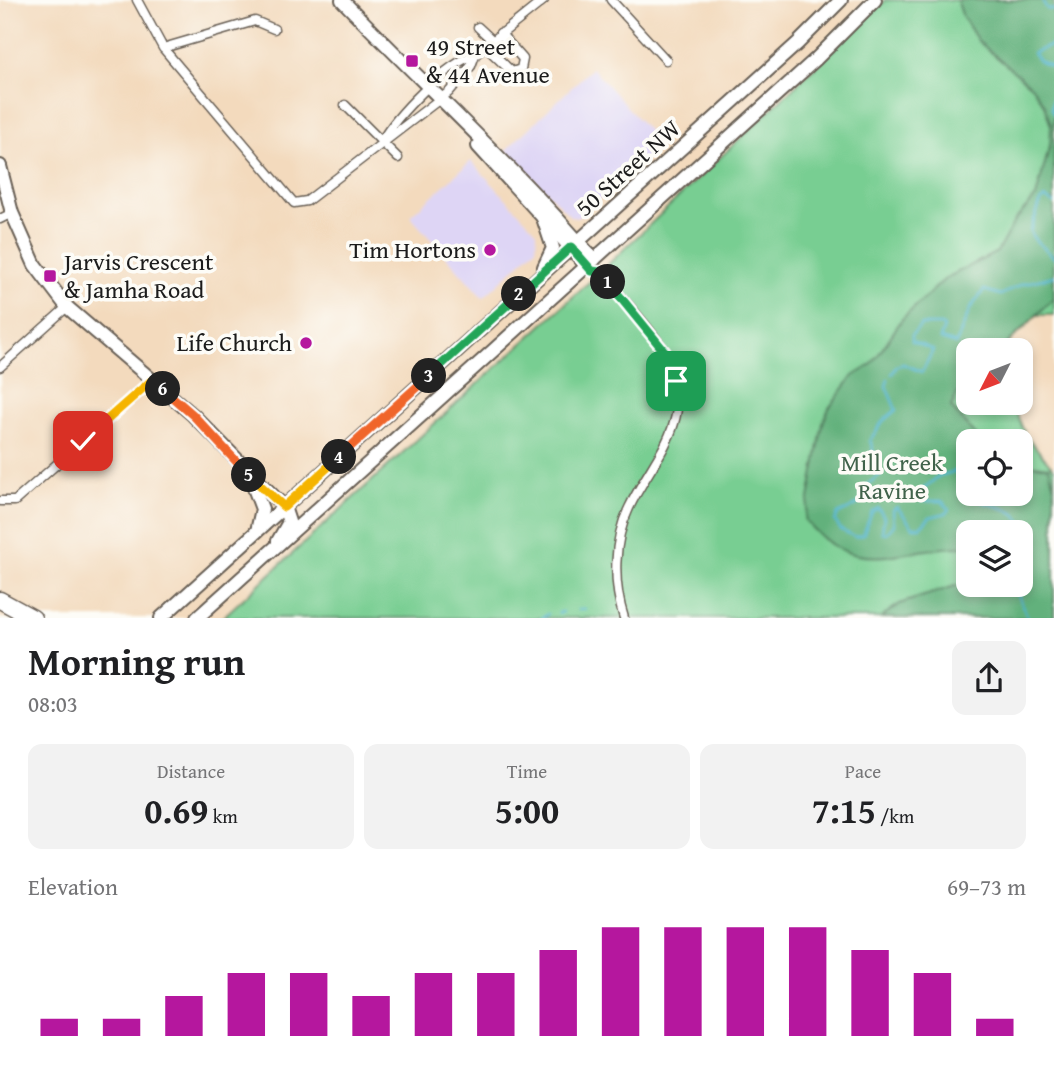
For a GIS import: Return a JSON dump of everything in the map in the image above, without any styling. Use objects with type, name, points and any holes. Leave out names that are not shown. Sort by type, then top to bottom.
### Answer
[{"type":"highway","points":[[0,601],[22,618]]},
{"type":"highway","points":[[0,601],[33,618]]},
{"type":"main road","points":[[342,0],[429,89],[542,215],[575,244]]},
{"type":"main road","name":"50 Street NW","points":[[161,618],[841,0]]},
{"type":"main road","name":"50 Street NW","points":[[197,618],[817,59],[875,0]]},
{"type":"main road","points":[[439,100],[512,169],[591,263]]},
{"type":"main road","points":[[0,166],[12,213],[35,265],[67,307],[193,415],[248,474],[284,507],[289,522],[270,553]]},
{"type":"main road","points":[[538,278],[553,248],[542,215]]},
{"type":"main road","points":[[248,474],[261,509],[257,531]]},
{"type":"street","points":[[137,0],[163,48],[294,203],[307,201],[382,142],[399,133],[439,100],[471,66],[475,55]]},
{"type":"street","points":[[382,142],[389,128],[464,58],[475,55],[544,0]]},
{"type":"street","points":[[611,0],[666,60]]},
{"type":"street","points":[[163,48],[255,21],[274,29]]},
{"type":"street","points":[[478,27],[506,70],[517,72],[521,69],[523,59],[500,33]]},
{"type":"street","points":[[345,105],[398,158]]},
{"type":"street","points":[[0,219],[12,213]]},
{"type":"street","points":[[591,263],[665,352],[676,381],[675,424],[667,446],[628,509],[621,531],[616,572],[624,618]]},
{"type":"street","points":[[0,367],[67,307]]},
{"type":"street","points":[[0,501],[15,501],[151,381]]},
{"type":"shaded area","points":[[592,68],[662,146],[577,218],[571,217],[506,150]]},
{"type":"shaded area","points":[[471,161],[537,232],[536,248],[483,298],[410,216]]},
{"type":"green space","points":[[885,0],[1054,0],[1054,315],[1037,315],[1013,338],[956,338],[956,415],[1017,415],[1023,429],[956,429],[956,506],[1033,506],[1033,444],[1054,469],[1054,618],[222,618],[599,273]]},
{"type":"green space","name":"Mill Creek Ravine","points":[[957,0],[1054,0],[1054,298],[1013,338],[956,338],[956,396],[951,407],[970,429],[956,429],[956,506],[1033,506],[1033,465],[1049,467],[1054,487],[1054,618],[881,618],[899,604],[956,586],[956,597],[1033,597],[1033,520],[956,520],[956,547],[861,556],[843,551],[824,539],[805,520],[823,423],[829,408],[853,376],[872,364],[903,318],[946,278],[997,252],[1015,220],[1036,197],[1050,144],[1051,126],[1044,105],[1032,87],[978,41],[963,17]]},
{"type":"waterway","points":[[1042,0],[1047,9],[1054,10]]},
{"type":"waterway","points":[[1054,44],[1033,53],[1039,61],[1054,68]]},
{"type":"waterway","points":[[1054,93],[1051,109],[1054,115]]},
{"type":"waterway","points":[[1054,203],[1045,198],[1041,201],[1030,231],[1054,258]]},
{"type":"waterway","points":[[892,374],[897,366],[903,364],[922,372],[933,350],[912,341],[912,335],[921,325],[941,325],[944,327],[940,339],[956,344],[970,309],[984,290],[1001,295],[1022,284],[1054,276]]},
{"type":"waterway","points":[[888,379],[886,386],[896,410],[883,421],[870,440],[880,475],[868,484],[858,504],[838,514],[835,521],[841,530],[855,537],[863,535],[872,512],[878,508],[884,517],[882,532],[887,533],[894,525],[893,510],[897,507],[913,527],[920,527],[930,517],[946,513],[949,509],[942,501],[921,501],[921,491],[939,476],[956,471]]},
{"type":"waterway","points":[[996,506],[1019,518],[1026,529],[1034,553],[1017,592],[1028,618]]},
{"type":"waterway","points":[[578,610],[585,609]]},
{"type":"waterway","points":[[559,613],[563,612]]},
{"type":"waterway","points":[[542,618],[548,614]]},
{"type":"place","name":"49 Street & 44 Avenue","points":[[412,61]]},
{"type":"place","name":"Tim Hortons","points":[[490,250]]},
{"type":"place","name":"Jarvis Crescent & Jamha Road","points":[[50,276]]},
{"type":"place","name":"Life Church","points":[[306,343]]},
{"type":"route","points":[[83,441],[151,381],[193,415],[248,474],[284,507],[571,247],[592,271],[599,272],[665,352],[676,381]]}]
